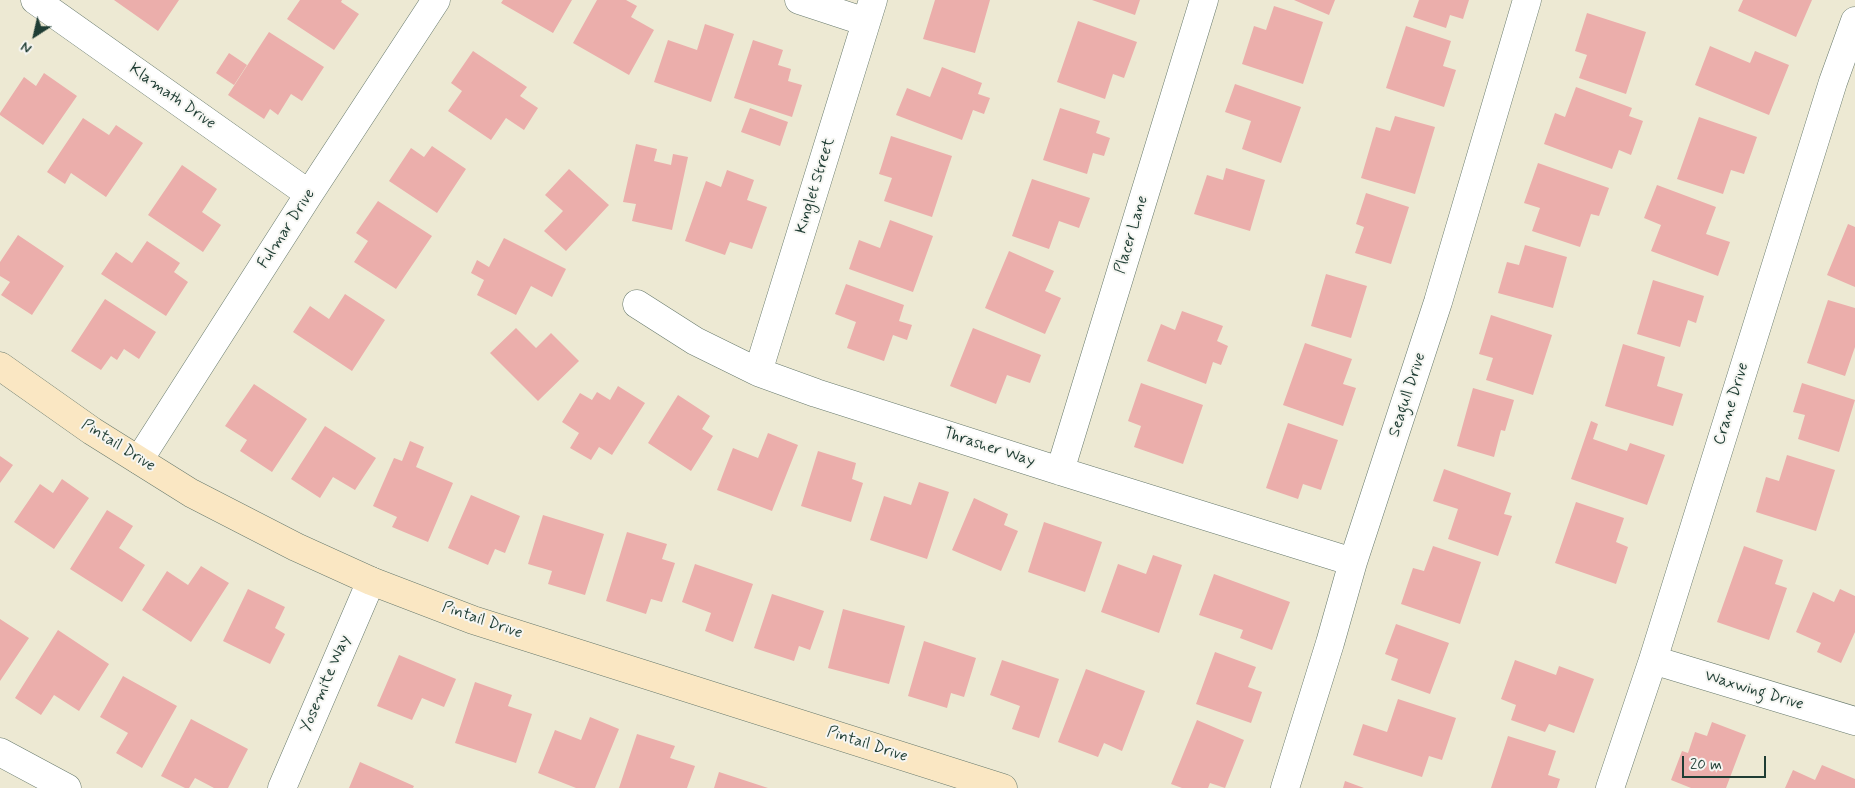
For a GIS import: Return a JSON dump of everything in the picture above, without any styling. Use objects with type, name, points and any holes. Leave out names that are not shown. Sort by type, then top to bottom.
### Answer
[{"type":"street","name":"Klamath Drive","points":[[34,0],[309,194]]},
{"type":"street","name":"Fulmar Drive","points":[[139,460],[436,0]]},
{"type":"street","points":[[799,0],[869,11]]},
{"type":"street","name":"Placer Lane","points":[[1060,471],[1204,0]]},
{"type":"street","name":"Seagull Drive","points":[[1284,788],[1353,562],[1438,302],[1527,0]]},
{"type":"street","name":"Kinglet Street","points":[[758,372],[869,11]]},
{"type":"street","name":"Crane Drive","points":[[1610,788],[1653,660],[1833,82],[1855,21]]},
{"type":"street","name":"Thrasher Way","points":[[637,304],[694,341],[758,372],[816,393],[1353,562]]},
{"type":"street","name":"Pintail Drive","points":[[0,366],[92,431],[191,492],[296,547],[370,581],[473,620],[958,781],[1003,788]]},
{"type":"street","name":"Yosemite Way","points":[[282,788],[370,581]]},
{"type":"street","name":"Waxwing Drive","points":[[1653,660],[1855,721]]},
{"type":"street","points":[[0,752],[67,788]]},
{"type":"building","points":[[114,0],[179,0],[158,31]]},
{"type":"building","points":[[300,0],[342,0],[341,2],[359,14],[334,50],[287,19]]},
{"type":"building","points":[[503,0],[572,0],[553,33],[501,3]]},
{"type":"building","points":[[597,0],[626,0],[637,6],[631,17],[654,30],[629,75],[573,43]]},
{"type":"building","points":[[935,0],[990,0],[975,53],[923,39]]},
{"type":"building","points":[[1092,0],[1140,0],[1135,15]]},
{"type":"building","points":[[1294,0],[1335,0],[1329,15]]},
{"type":"building","points":[[1419,0],[1469,0],[1463,19],[1450,15],[1446,28],[1413,17]]},
{"type":"building","points":[[1743,0],[1812,0],[1796,37],[1738,11]]},
{"type":"building","points":[[1274,6],[1323,22],[1303,84],[1242,64],[1254,26],[1266,30]]},
{"type":"building","points":[[1587,13],[1646,32],[1626,94],[1579,78],[1587,55],[1575,51]]},
{"type":"building","points":[[1078,21],[1137,42],[1124,78],[1113,74],[1105,99],[1057,82]]},
{"type":"building","points":[[705,24],[734,34],[711,102],[654,82],[668,40],[697,50]]},
{"type":"building","points":[[1406,26],[1451,41],[1443,66],[1456,70],[1444,107],[1386,88]]},
{"type":"building","points":[[269,32],[324,67],[302,101],[291,94],[278,115],[270,109],[264,119],[228,95]]},
{"type":"building","points":[[753,40],[783,50],[778,65],[791,69],[788,81],[802,85],[792,117],[734,98]]},
{"type":"building","points":[[1710,46],[1750,63],[1755,51],[1789,65],[1769,115],[1695,85]]},
{"type":"building","points":[[473,51],[527,87],[520,96],[538,108],[524,130],[506,118],[491,140],[448,111],[462,91],[451,83]]},
{"type":"building","points":[[229,53],[247,65],[234,85],[216,73]]},
{"type":"building","points":[[942,67],[982,83],[978,94],[990,98],[984,114],[973,110],[962,140],[896,115],[907,88],[930,97]]},
{"type":"building","points":[[44,73],[77,96],[43,145],[0,115],[0,113],[24,77],[36,86]]},
{"type":"building","points":[[1235,84],[1301,107],[1281,163],[1242,149],[1251,121],[1225,112]]},
{"type":"building","points":[[1576,87],[1632,108],[1629,116],[1643,121],[1631,155],[1619,150],[1612,169],[1544,144],[1555,113],[1565,117]]},
{"type":"building","points":[[750,108],[788,122],[780,146],[741,132]]},
{"type":"building","points":[[1060,108],[1100,121],[1096,133],[1110,138],[1104,156],[1093,153],[1087,174],[1043,160]]},
{"type":"building","points":[[1395,116],[1435,127],[1415,194],[1361,178],[1376,127],[1390,131]]},
{"type":"building","points":[[1699,117],[1757,137],[1744,174],[1731,170],[1723,194],[1677,179]]},
{"type":"building","points":[[83,118],[109,135],[116,125],[143,143],[106,197],[71,173],[65,184],[47,172]]},
{"type":"building","points":[[891,136],[952,156],[932,217],[884,201],[892,178],[879,174]]},
{"type":"building","points":[[636,144],[657,149],[654,161],[671,165],[673,154],[688,157],[672,230],[632,221],[636,204],[623,202]]},
{"type":"building","points":[[432,146],[466,169],[437,213],[389,181],[411,148],[424,157]]},
{"type":"building","points":[[1538,163],[1609,188],[1599,216],[1591,214],[1580,247],[1532,231],[1540,208],[1524,203]]},
{"type":"building","points":[[182,165],[217,189],[202,212],[221,225],[203,252],[148,215]]},
{"type":"building","points":[[1226,168],[1265,180],[1250,231],[1194,214],[1207,175],[1223,180]]},
{"type":"building","points":[[569,169],[609,205],[566,251],[544,231],[563,211],[545,195]]},
{"type":"building","points":[[727,170],[754,180],[747,200],[767,207],[752,249],[730,242],[725,255],[685,241],[706,181],[721,187]]},
{"type":"building","points":[[1032,179],[1090,198],[1079,228],[1059,221],[1049,249],[1012,236]]},
{"type":"building","points":[[1657,185],[1716,207],[1706,234],[1730,242],[1718,276],[1651,251],[1661,225],[1644,218]]},
{"type":"building","points":[[1366,193],[1409,207],[1391,264],[1355,253],[1364,227],[1356,224]]},
{"type":"building","points":[[378,201],[432,236],[396,289],[354,262],[368,241],[356,233]]},
{"type":"building","points":[[890,220],[933,236],[913,292],[849,269],[859,240],[880,248]]},
{"type":"building","points":[[1848,224],[1855,227],[1855,287],[1827,275]]},
{"type":"building","points":[[18,235],[64,266],[32,315],[1,295],[10,282],[0,276],[0,262]]},
{"type":"building","points":[[504,238],[566,269],[552,297],[531,286],[516,315],[477,295],[484,280],[471,273],[477,260],[489,267]]},
{"type":"building","points":[[147,241],[180,263],[174,272],[188,282],[166,316],[101,274],[116,252],[132,263]]},
{"type":"building","points":[[1525,245],[1567,257],[1553,308],[1498,293],[1507,262],[1519,265]]},
{"type":"building","points":[[1009,251],[1054,271],[1045,291],[1061,298],[1045,334],[985,308]]},
{"type":"building","points":[[1326,274],[1367,286],[1351,338],[1311,326]]},
{"type":"building","points":[[1653,280],[1704,296],[1696,323],[1688,320],[1680,347],[1637,334]]},
{"type":"building","points":[[846,284],[904,305],[899,321],[912,325],[907,340],[893,335],[884,361],[847,348],[856,322],[835,314]]},
{"type":"building","points":[[345,294],[385,320],[352,371],[293,332],[310,306],[329,319]]},
{"type":"building","points":[[105,299],[156,332],[139,359],[124,349],[117,360],[111,356],[101,370],[71,351]]},
{"type":"building","points":[[1828,300],[1855,308],[1855,347],[1845,376],[1807,363]]},
{"type":"building","points":[[1182,311],[1223,326],[1217,341],[1228,346],[1221,365],[1213,362],[1206,384],[1147,361],[1161,324],[1175,330]]},
{"type":"building","points":[[1491,315],[1552,335],[1533,395],[1486,380],[1493,358],[1479,354]]},
{"type":"building","points":[[516,328],[536,348],[551,333],[579,361],[538,401],[490,353]]},
{"type":"building","points":[[973,328],[1041,355],[1030,383],[1007,375],[996,404],[950,386]]},
{"type":"building","points":[[1305,343],[1352,359],[1343,384],[1356,388],[1343,426],[1283,405]]},
{"type":"building","points":[[1623,344],[1665,357],[1657,386],[1683,394],[1673,426],[1605,406]]},
{"type":"building","points":[[1141,383],[1203,405],[1183,464],[1134,447],[1141,426],[1128,421]]},
{"type":"building","points":[[1802,383],[1855,400],[1839,452],[1798,439],[1805,415],[1793,412]]},
{"type":"building","points":[[254,384],[307,419],[272,472],[240,451],[247,440],[225,426]]},
{"type":"building","points":[[618,386],[645,403],[612,455],[599,447],[591,460],[570,448],[579,433],[562,422],[580,393],[592,400],[597,392],[610,400]]},
{"type":"building","points":[[1473,388],[1514,400],[1505,431],[1501,430],[1494,457],[1457,446]]},
{"type":"building","points":[[678,395],[710,416],[702,429],[713,436],[691,471],[648,443]]},
{"type":"building","points":[[1591,421],[1598,424],[1593,439],[1627,451],[1630,443],[1665,455],[1647,505],[1571,479]]},
{"type":"building","points":[[1288,423],[1338,440],[1321,490],[1303,484],[1298,499],[1266,488]]},
{"type":"building","points":[[325,426],[376,458],[355,490],[333,477],[320,498],[291,479]]},
{"type":"building","points":[[768,433],[798,445],[772,511],[717,490],[733,448],[758,458]]},
{"type":"building","points":[[410,441],[424,447],[416,467],[453,483],[428,542],[392,527],[397,517],[373,506],[394,458],[402,461]]},
{"type":"building","points":[[818,451],[856,463],[852,479],[863,483],[851,522],[801,506]]},
{"type":"building","points":[[1787,455],[1835,470],[1816,531],[1756,512],[1766,477],[1779,481]]},
{"type":"building","points":[[0,456],[13,465],[0,483]]},
{"type":"building","points":[[1444,469],[1511,493],[1504,514],[1512,516],[1498,556],[1448,539],[1458,509],[1433,501]]},
{"type":"building","points":[[62,479],[89,498],[54,549],[14,522],[40,484],[53,493]]},
{"type":"building","points":[[919,482],[949,492],[927,559],[870,540],[884,496],[911,505]]},
{"type":"building","points":[[471,495],[520,516],[505,553],[495,549],[488,565],[448,548]]},
{"type":"building","points":[[974,498],[1008,514],[1004,525],[1018,531],[1001,571],[952,550]]},
{"type":"building","points":[[1576,502],[1624,518],[1616,542],[1628,547],[1616,584],[1555,563]]},
{"type":"building","points":[[107,510],[133,526],[119,548],[145,565],[122,602],[70,569]]},
{"type":"building","points":[[543,515],[604,534],[585,595],[548,584],[552,571],[528,564]]},
{"type":"building","points":[[1044,522],[1102,542],[1085,592],[1028,572]]},
{"type":"building","points":[[627,532],[667,544],[662,559],[675,563],[662,602],[651,599],[646,614],[606,601]]},
{"type":"building","points":[[1433,546],[1481,562],[1460,624],[1401,604],[1413,568],[1424,571]]},
{"type":"building","points":[[1744,546],[1783,560],[1775,584],[1787,588],[1769,640],[1717,622]]},
{"type":"building","points":[[1153,555],[1182,565],[1159,633],[1101,612],[1118,564],[1146,574]]},
{"type":"building","points":[[695,564],[753,584],[733,642],[705,631],[711,613],[682,602]]},
{"type":"building","points":[[201,566],[229,583],[191,642],[142,610],[167,571],[188,585]]},
{"type":"building","points":[[1214,574],[1290,602],[1272,650],[1240,638],[1243,630],[1199,615]]},
{"type":"building","points":[[248,589],[285,607],[275,628],[285,634],[270,664],[223,641]]},
{"type":"building","points":[[1840,589],[1855,596],[1855,632],[1841,663],[1817,652],[1821,643],[1796,632],[1813,592],[1834,602]]},
{"type":"building","points":[[772,594],[824,611],[810,650],[799,646],[794,661],[754,648]]},
{"type":"building","points":[[843,609],[905,626],[889,684],[828,668]]},
{"type":"building","points":[[0,619],[29,638],[0,681]]},
{"type":"building","points":[[1396,624],[1449,643],[1430,694],[1391,680],[1398,659],[1385,654]]},
{"type":"building","points":[[58,630],[109,664],[79,711],[54,695],[41,715],[15,698]]},
{"type":"building","points":[[924,641],[976,658],[964,697],[951,693],[947,708],[908,696]]},
{"type":"building","points":[[1215,652],[1256,667],[1248,687],[1262,692],[1251,723],[1196,704]]},
{"type":"building","points":[[399,655],[456,679],[444,707],[422,698],[412,720],[377,706]]},
{"type":"building","points":[[1002,660],[1059,679],[1039,738],[1012,729],[1020,706],[990,695]]},
{"type":"building","points":[[1515,660],[1556,675],[1559,666],[1594,679],[1574,733],[1549,724],[1545,732],[1511,720],[1516,705],[1501,699]]},
{"type":"building","points":[[1086,669],[1145,691],[1122,751],[1104,743],[1098,757],[1058,742]]},
{"type":"building","points":[[123,676],[177,706],[142,768],[116,753],[128,733],[100,717]]},
{"type":"building","points":[[475,682],[512,695],[508,706],[532,714],[516,763],[455,743]]},
{"type":"building","points":[[1398,699],[1456,718],[1442,760],[1429,756],[1422,777],[1353,755],[1363,724],[1387,732]]},
{"type":"building","points":[[590,717],[619,729],[595,788],[576,788],[538,773],[555,730],[581,740]]},
{"type":"building","points":[[191,719],[248,749],[228,788],[214,788],[195,778],[189,788],[185,788],[161,776]]},
{"type":"building","points":[[1197,720],[1244,740],[1225,788],[1210,783],[1208,788],[1182,788],[1171,784]]},
{"type":"building","points":[[1712,722],[1746,735],[1726,788],[1691,788],[1671,780],[1682,751],[1688,753],[1695,732],[1707,736]]},
{"type":"building","points":[[637,734],[675,746],[670,758],[695,766],[687,788],[619,788]]},
{"type":"building","points":[[1508,736],[1556,751],[1548,775],[1560,779],[1557,788],[1491,788]]},
{"type":"building","points":[[360,762],[414,786],[413,788],[349,788]]},
{"type":"building","points":[[1822,765],[1855,779],[1855,788],[1785,788],[1793,770],[1815,780]]},
{"type":"building","points":[[719,772],[768,788],[714,788]]},
{"type":"building","points":[[1345,781],[1364,788],[1343,788]]}]
